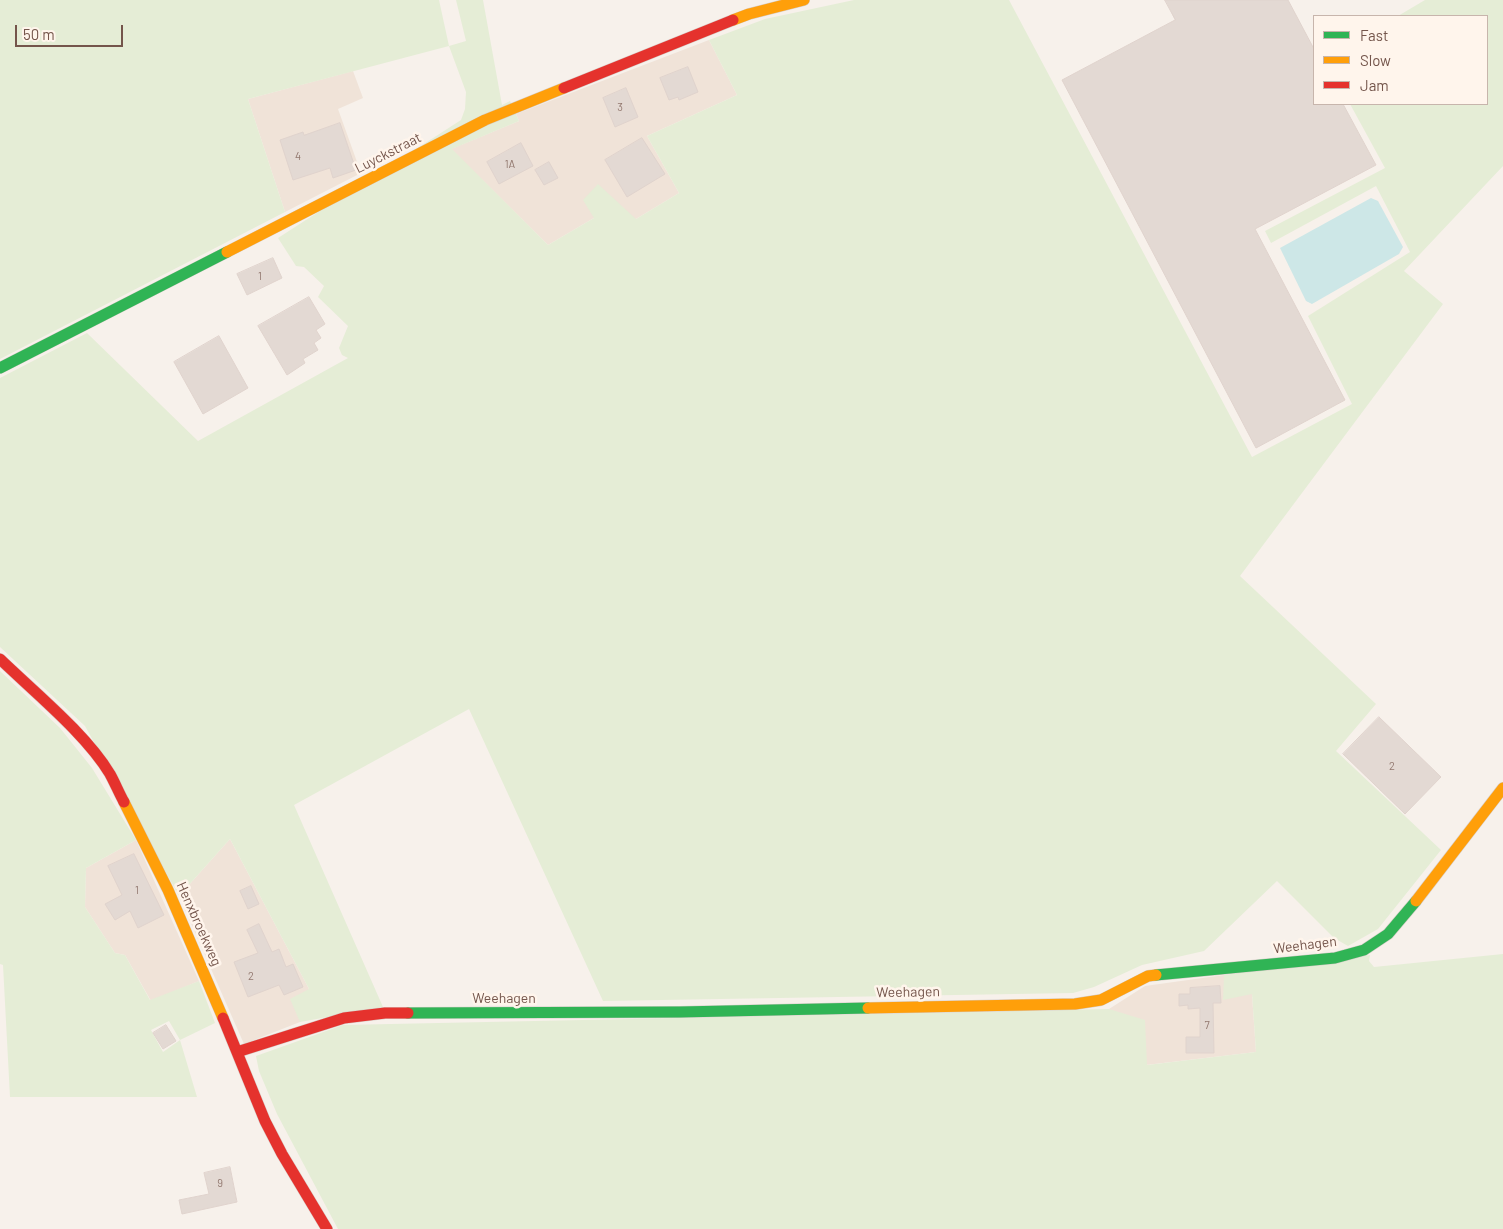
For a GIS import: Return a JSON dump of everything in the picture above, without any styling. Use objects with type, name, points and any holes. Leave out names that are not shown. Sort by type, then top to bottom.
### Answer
[{"type":"street","name":"Luyckstraat","points":[[0,368],[485,120],[749,14],[804,0]]},
{"type":"street","name":"Henxbroekweg","points":[[0,659],[73,729],[109,773],[168,890],[265,1121],[282,1154],[327,1229]]},
{"type":"street","name":"Weehagen","points":[[237,1052],[344,1018],[384,1014],[680,1012],[1075,1004],[1101,1000],[1148,976],[1335,958],[1364,950],[1388,934],[1434,879],[1503,788]]},
{"type":"shaded area","points":[[709,40],[737,95],[647,136],[679,193],[636,219],[594,218],[548,245],[451,149],[519,121],[516,114]]},
{"type":"shaded area","points":[[353,71],[363,98],[338,109],[361,173],[285,212],[248,99]]},
{"type":"shaded area","points":[[230,839],[309,989],[300,1022],[244,1044],[179,896]]},
{"type":"shaded area","points":[[136,840],[199,981],[151,1001],[125,955],[115,953],[85,907],[86,868]]},
{"type":"shaded area","points":[[1224,975],[1252,994],[1256,1052],[1146,1065],[1109,1009],[1145,986]]},
{"type":"green space","points":[[0,0],[439,0],[449,46],[248,99],[285,212],[0,359]]},
{"type":"green space","points":[[456,0],[483,0],[502,105],[510,101],[519,121],[452,149],[548,245],[594,218],[583,200],[598,184],[636,219],[679,193],[647,136],[737,95],[709,40],[765,19],[854,0],[1009,0],[1252,457],[1352,404],[1308,316],[1410,252],[1376,186],[1271,243],[1265,231],[1385,168],[1351,105],[1488,105],[1488,15],[1400,15],[1425,0],[1503,0],[1503,166],[1404,271],[1443,304],[1240,576],[1376,704],[1336,751],[1441,850],[1378,929],[1348,946],[1334,938],[1277,881],[1204,951],[1142,965],[1094,987],[1073,993],[603,1001],[469,709],[294,805],[383,1007],[300,1022],[290,999],[309,989],[230,839],[179,896],[85,726],[0,647],[0,378],[87,333],[198,441],[348,358],[342,355],[339,348],[348,326],[318,297],[324,286],[304,267],[296,266],[278,238],[461,120],[465,109],[466,92],[449,46],[466,41]]},
{"type":"green space","points":[[0,671],[60,728],[92,768],[136,840],[86,868],[85,907],[115,953],[125,955],[150,1000],[199,981],[215,1023],[180,1040],[197,1097],[10,1097],[3,965],[0,964]],"holes":[[[169,1021],[180,1040],[163,1052],[151,1030]]]},
{"type":"green space","points":[[1503,954],[1503,1229],[338,1229],[277,1114],[259,1071],[256,1056],[343,1025],[1109,1009],[1145,1020],[1147,1065],[1256,1052],[1252,994],[1223,1000],[1224,975],[1370,955],[1369,961],[1374,967]]},
{"type":"water","points":[[1371,198],[1378,201],[1403,247],[1399,254],[1312,304],[1306,301],[1280,248]]},
{"type":"building","points":[[1165,0],[1288,0],[1313,47],[1313,105],[1344,105],[1376,165],[1255,229],[1345,400],[1256,448],[1062,80],[1175,20]]},
{"type":"building","points":[[688,67],[698,92],[679,100],[678,97],[669,100],[660,78]]},
{"type":"building","points":[[626,88],[638,117],[615,127],[603,98]]},
{"type":"building","points":[[340,123],[356,170],[333,178],[330,168],[293,180],[280,140],[303,132],[304,135]]},
{"type":"building","points":[[642,138],[665,174],[627,197],[605,160]]},
{"type":"building","points":[[521,143],[533,166],[499,184],[487,162]]},
{"type":"building","points":[[549,162],[558,178],[544,185],[535,170]]},
{"type":"building","points":[[273,258],[282,278],[247,295],[237,274]]},
{"type":"building","points":[[309,297],[325,324],[316,330],[321,338],[314,343],[318,350],[303,359],[305,363],[287,375],[258,326]]},
{"type":"building","points":[[219,336],[248,388],[203,414],[174,362]]},
{"type":"building","points":[[1379,717],[1441,777],[1405,814],[1343,754]]},
{"type":"building","points":[[134,854],[164,915],[138,928],[130,911],[115,920],[105,904],[122,895],[108,866]]},
{"type":"building","points":[[251,886],[259,904],[248,909],[240,891]]},
{"type":"building","points":[[259,924],[272,952],[279,949],[286,967],[293,964],[303,987],[284,995],[279,985],[248,997],[234,962],[258,953],[247,930]]},
{"type":"building","points":[[1220,986],[1221,1003],[1213,1003],[1214,1053],[1186,1053],[1186,1037],[1200,1037],[1200,1008],[1188,1009],[1188,1005],[1179,1006],[1179,994],[1190,994],[1190,988]]},
{"type":"building","points":[[166,1025],[176,1041],[163,1049],[153,1033]]},
{"type":"building","points":[[230,1167],[237,1202],[182,1214],[179,1200],[209,1194],[204,1173]]},
{"type":"traffic: fast","points":[[0,368],[227,252]]},
{"type":"traffic: fast","points":[[1156,975],[1335,958],[1364,950],[1388,934],[1416,901]]},
{"type":"traffic: fast","points":[[408,1013],[680,1012],[868,1008]]},
{"type":"traffic: slow","points":[[733,20],[804,0]]},
{"type":"traffic: slow","points":[[227,252],[485,120],[564,88]]},
{"type":"traffic: slow","points":[[1416,901],[1503,788]]},
{"type":"traffic: slow","points":[[124,802],[168,890],[223,1018]]},
{"type":"traffic: slow","points":[[868,1008],[1075,1004],[1101,1000],[1148,976],[1156,975]]},
{"type":"traffic: jam","points":[[564,88],[733,20]]},
{"type":"traffic: jam","points":[[0,659],[74,729],[100,759],[124,802]]},
{"type":"traffic: jam","points":[[237,1052],[344,1018],[385,1013],[408,1013]]},
{"type":"traffic: jam","points":[[223,1018],[265,1121],[282,1154],[327,1229]]}]
